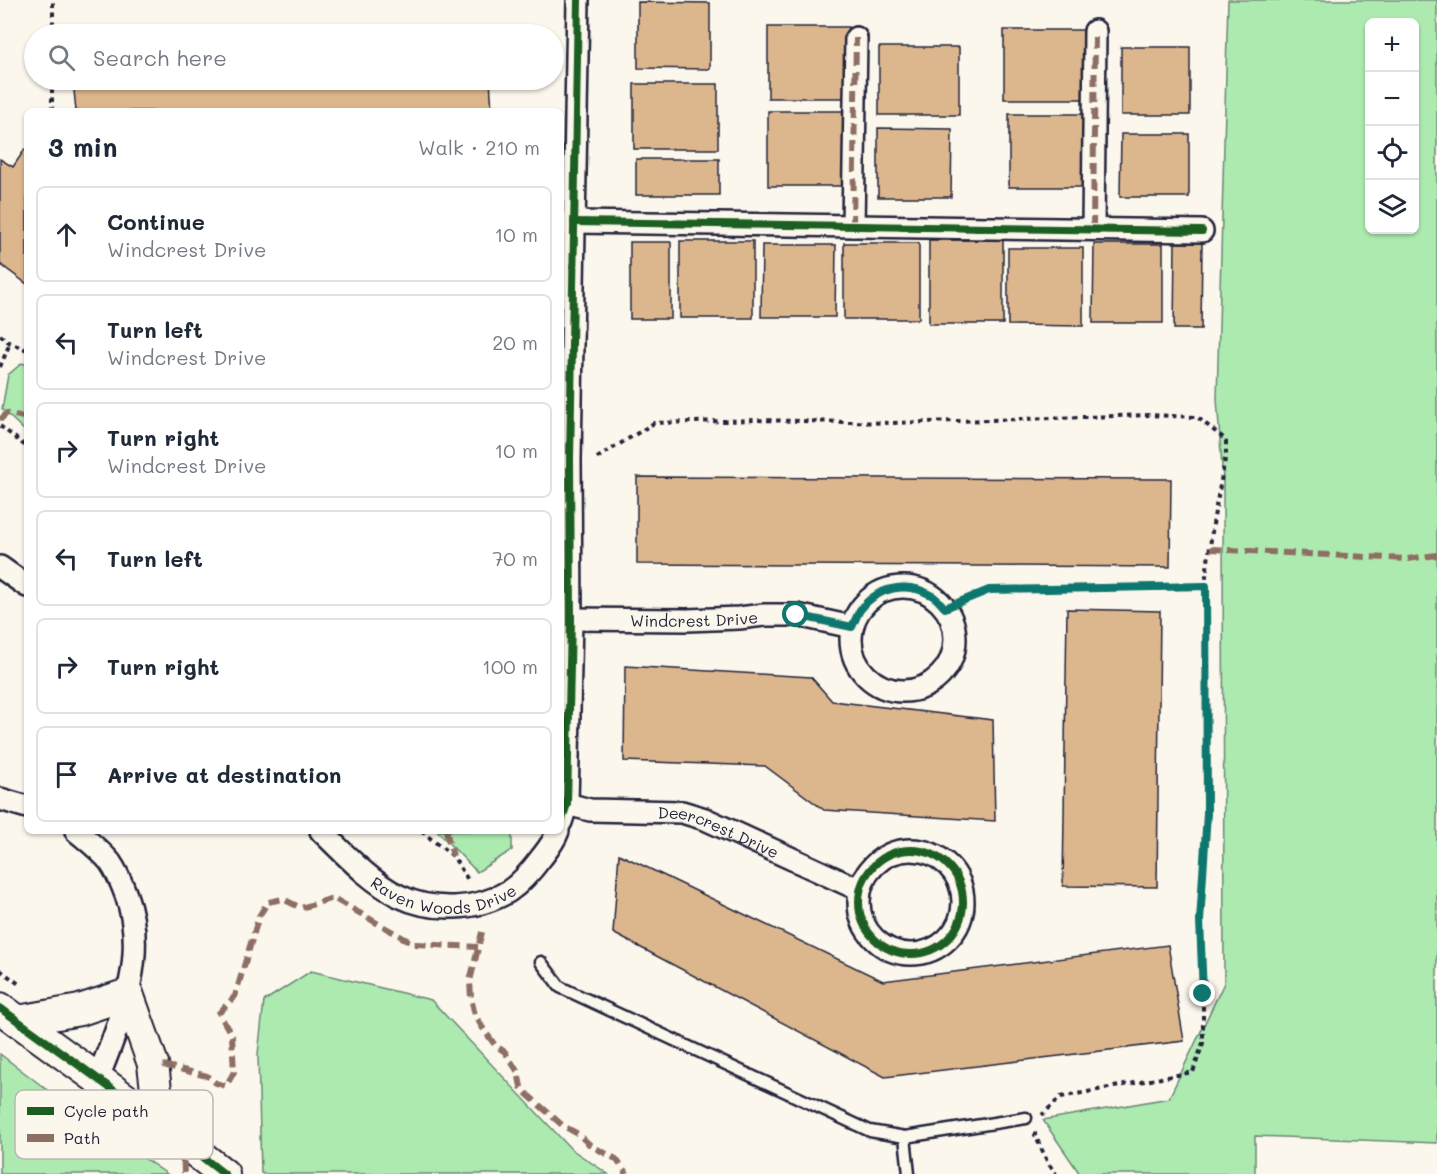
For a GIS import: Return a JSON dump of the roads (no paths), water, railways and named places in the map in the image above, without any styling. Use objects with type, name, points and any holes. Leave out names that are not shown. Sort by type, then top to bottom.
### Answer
[{"type":"street","points":[[564,813],[571,619],[570,459],[578,0]]},
{"type":"street","points":[[1092,230],[1095,31]]},
{"type":"street","points":[[853,226],[856,38]]},
{"type":"street","points":[[574,222],[1202,231]]},
{"type":"street","points":[[0,567],[24,584]]},
{"type":"street","points":[[901,587],[918,589],[933,596],[945,608],[953,623],[956,640],[953,656],[945,672],[931,683],[915,690],[897,691],[880,686],[866,676],[856,662],[851,644],[852,627],[859,612],[870,599],[885,590],[901,587]]},
{"type":"street","name":"Windcrest Drive","points":[[571,619],[687,620],[796,615],[852,627]]},
{"type":"street","points":[[0,799],[24,806]]},
{"type":"street","name":"Deercrest Drive","points":[[564,813],[590,810],[682,812],[705,819],[861,890]]},
{"type":"street","points":[[80,834],[98,848],[112,865],[123,885],[132,912],[135,940],[128,994],[98,1078]]},
{"type":"street","name":"Raven Woods Drive","points":[[324,834],[372,879],[398,895],[423,905],[454,907],[478,904],[511,890],[532,870],[557,834]]},
{"type":"street","points":[[901,851],[926,852],[941,859],[953,871],[961,886],[964,902],[961,919],[952,934],[939,946],[923,953],[906,954],[889,949],[874,939],[864,924],[859,908],[861,890],[867,874],[878,861],[901,851]]},
{"type":"street","points":[[9,1015],[80,1010],[128,994]]},
{"type":"street","points":[[128,994],[153,1064],[156,1090]]},
{"type":"street","points":[[9,1015],[114,1090]]},
{"type":"street","points":[[205,1159],[224,1174]]},
{"type":"lane","points":[[541,962],[560,987],[870,1131],[905,1137],[1031,1119]]},
{"type":"lane","points":[[905,1137],[909,1174]]}]
